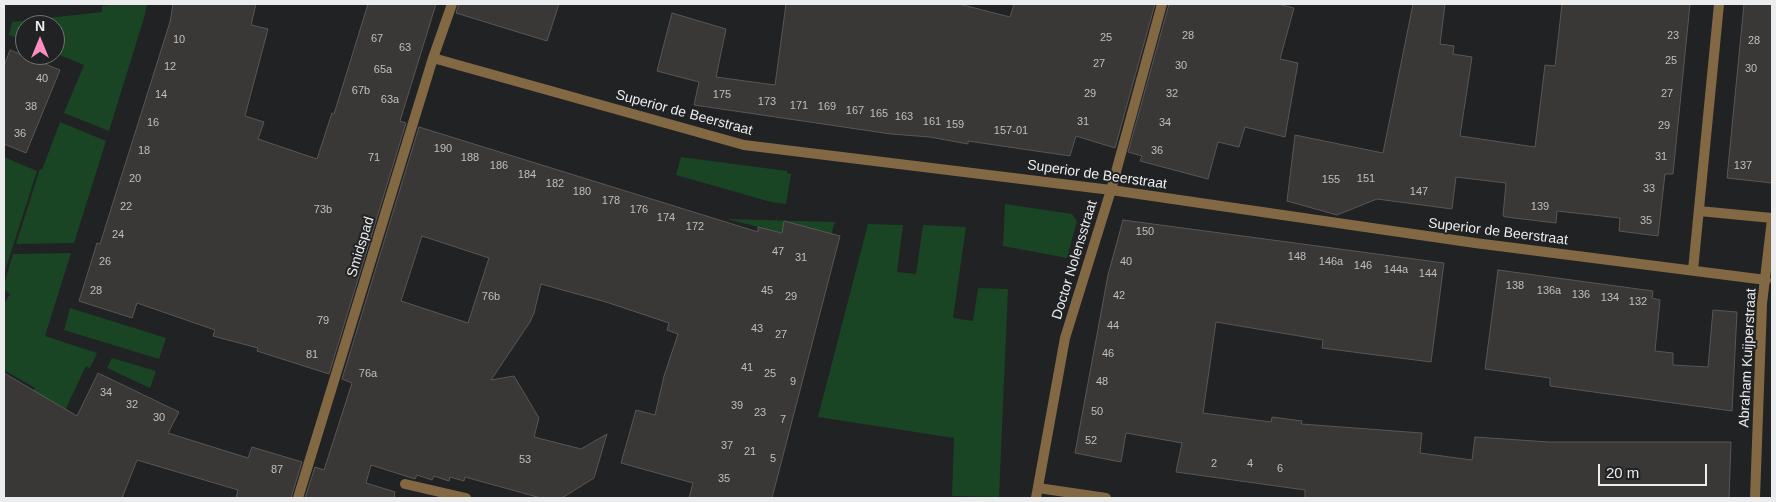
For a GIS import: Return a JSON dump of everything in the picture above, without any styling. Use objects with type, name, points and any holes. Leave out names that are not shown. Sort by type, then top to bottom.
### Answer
[{"type":"street","name":"Smidspad","points":[[298,498],[433,58],[452,4]]},
{"type":"street","name":"Doctor Nolensstraat","points":[[1037,493],[1065,338],[1111,190],[1162,4]]},
{"type":"street","points":[[1693,270],[1719,4]]},
{"type":"street","name":"Superior de Beerstraat","points":[[433,58],[744,145],[1111,190],[1474,244],[1766,280]]},
{"type":"street","points":[[1699,211],[1772,218]]},
{"type":"street","name":"Abraham Kuijperstraat","points":[[1755,498],[1762,304],[1772,218]]},
{"type":"street","points":[[405,484],[466,498]]},
{"type":"street","points":[[1037,493],[1106,498]]},
{"type":"green space","points":[[147,4],[109,131],[64,113],[84,65],[65,57],[65,16],[102,12],[102,6]]},
{"type":"green space","points":[[12,22],[15,22],[15,37],[9,35]]},
{"type":"green space","points":[[60,122],[106,141],[74,243],[16,244],[40,169],[42,170]]},
{"type":"green space","points":[[4,157],[37,171],[4,274]]},
{"type":"green space","points":[[681,157],[787,171],[787,173],[791,174],[786,204],[771,202],[676,175]]},
{"type":"green space","points":[[1005,204],[1072,214],[1077,221],[1067,258],[1003,246]]},
{"type":"green space","points":[[727,219],[835,222],[828,245]]},
{"type":"green space","points":[[868,224],[903,225],[897,272],[916,274],[923,225],[966,227],[953,318],[973,321],[978,288],[1008,289],[999,497],[952,496],[954,438],[818,417]]},
{"type":"green space","points":[[71,253],[45,336],[97,353],[90,368],[86,366],[57,427],[21,411],[35,388],[4,370],[4,304],[10,294],[4,289],[4,285],[13,254]]},
{"type":"green space","points":[[70,308],[166,338],[159,359],[64,330]]},
{"type":"green space","points":[[112,358],[156,371],[150,388],[107,368]]},
{"type":"building","points":[[173,4],[256,4],[251,25],[268,29],[245,116],[264,122],[258,139],[317,159],[332,113],[334,114],[368,4],[436,4],[400,121],[406,123],[329,374],[257,351],[258,348],[213,336],[215,330],[137,303],[132,318],[79,301],[97,243],[100,244],[170,22]]},
{"type":"building","points":[[459,4],[559,4],[547,41],[456,13]]},
{"type":"building","points":[[786,4],[959,4],[1010,17],[1014,4],[1155,4],[1115,148],[1076,136],[1070,156],[968,141],[968,144],[930,137],[891,134],[694,105],[699,82],[657,71],[672,13],[726,29],[716,77],[775,85]]},
{"type":"building","points":[[1169,4],[1278,4],[1294,8],[1280,59],[1298,63],[1285,137],[1245,127],[1239,147],[1218,142],[1208,179],[1140,161],[1142,156],[1128,152]]},
{"type":"building","points":[[1413,4],[1445,4],[1440,44],[1454,46],[1453,54],[1472,57],[1460,136],[1535,147],[1545,65],[1555,66],[1562,4],[1690,4],[1673,174],[1665,174],[1658,236],[1619,231],[1620,218],[1557,211],[1556,223],[1506,217],[1503,216],[1506,183],[1456,177],[1452,209],[1377,199],[1337,215],[1287,201],[1295,135],[1383,153]]},
{"type":"building","points":[[1744,4],[1772,4],[1772,183],[1727,178]]},
{"type":"building","points":[[10,50],[15,52],[15,65],[48,65],[60,70],[26,153],[4,144],[4,66]]},
{"type":"building","points":[[419,127],[758,232],[758,227],[782,233],[784,221],[840,236],[772,498],[689,498],[693,483],[621,463],[636,410],[655,415],[664,376],[678,334],[667,330],[669,323],[606,302],[541,284],[530,322],[491,380],[514,376],[539,418],[534,437],[581,449],[607,434],[594,478],[562,498],[541,498],[465,477],[464,481],[450,477],[449,481],[434,476],[432,480],[417,475],[415,479],[371,465],[366,483],[395,492],[394,498],[305,498],[315,467],[324,470],[352,383],[342,379]],"holes":[[[422,236],[489,258],[468,323],[401,301]]]},
{"type":"building","points":[[1123,220],[1444,263],[1431,362],[1322,348],[1323,340],[1216,322],[1203,413],[1271,422],[1272,417],[1302,421],[1301,424],[1422,433],[1420,453],[1472,460],[1475,437],[1549,442],[1731,442],[1729,498],[1305,498],[1305,490],[1176,472],[1182,443],[1126,433],[1121,462],[1075,453],[1108,275]]},
{"type":"building","points":[[1498,270],[1653,291],[1652,298],[1660,300],[1655,351],[1673,353],[1673,365],[1708,367],[1713,310],[1737,312],[1732,411],[1550,386],[1550,378],[1485,369]]},
{"type":"building","points":[[4,373],[77,416],[98,373],[179,412],[168,433],[248,458],[252,447],[302,462],[291,498],[236,498],[238,490],[137,460],[122,498],[4,498]]}]
